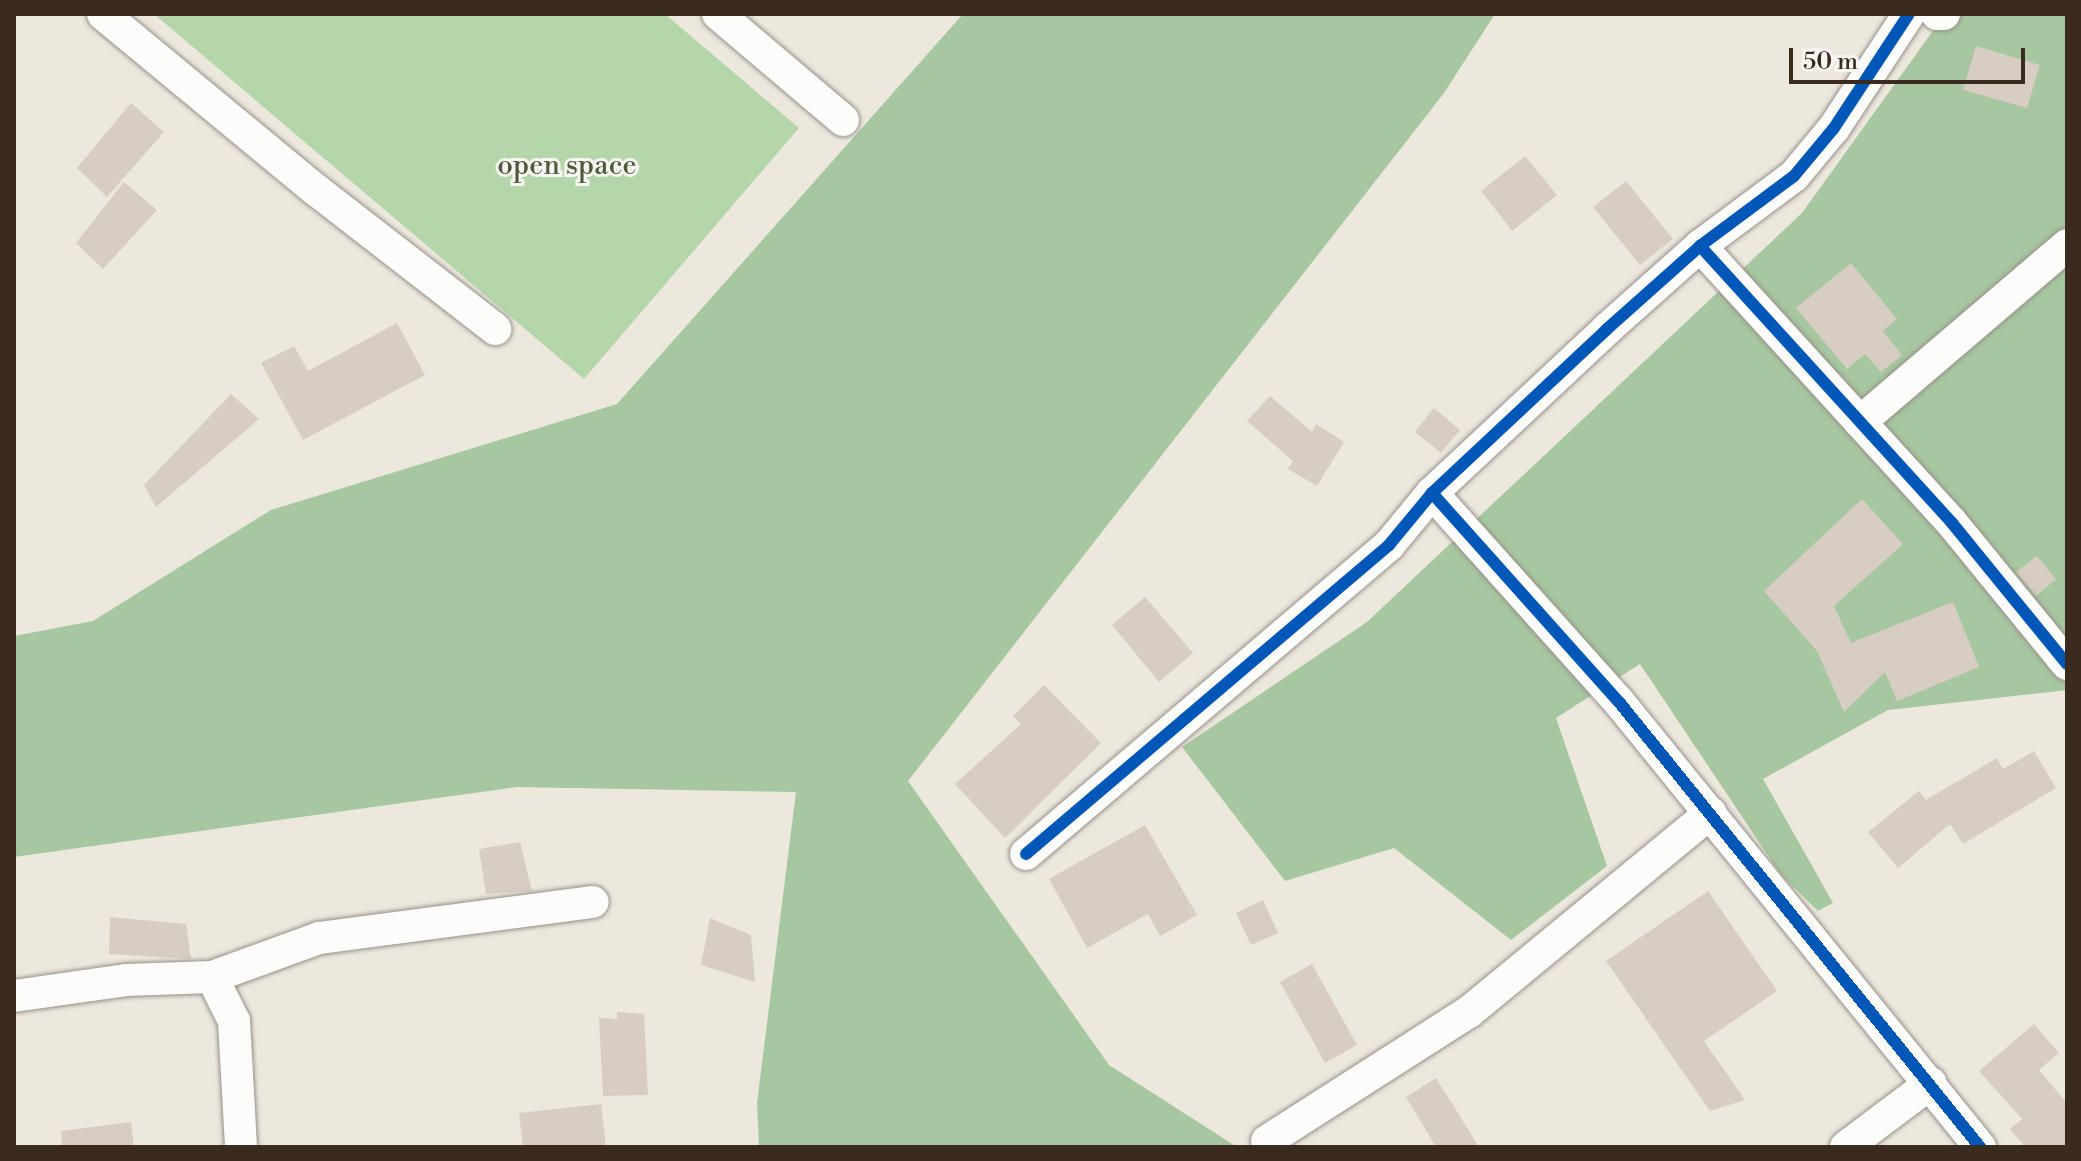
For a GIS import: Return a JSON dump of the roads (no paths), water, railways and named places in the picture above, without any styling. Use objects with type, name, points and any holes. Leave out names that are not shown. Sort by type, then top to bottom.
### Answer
[{"type":"street","points":[[103,14],[316,190],[495,329]]},
{"type":"street","points":[[718,14],[843,120]]},
{"type":"street","points":[[1026,854],[1389,545],[1432,493],[1700,246],[1794,176],[1834,128],[1909,14]]},
{"type":"street","points":[[1937,14],[1944,14]]},
{"type":"street","points":[[1860,422],[2067,245]]},
{"type":"street","points":[[1700,246],[1952,523],[2067,664]]},
{"type":"street","points":[[1432,493],[1710,813],[1777,902],[1931,1083],[1980,1147]]},
{"type":"street","points":[[1267,1141],[1469,1012],[1710,813]]},
{"type":"street","points":[[14,996],[126,980],[212,977],[319,938],[593,902]]},
{"type":"street","points":[[212,977],[234,1021],[241,1147]]},
{"type":"street","points":[[1846,1147],[1931,1083]]},
{"type":"park label","name":"open space","points":[[567,166]]}]
